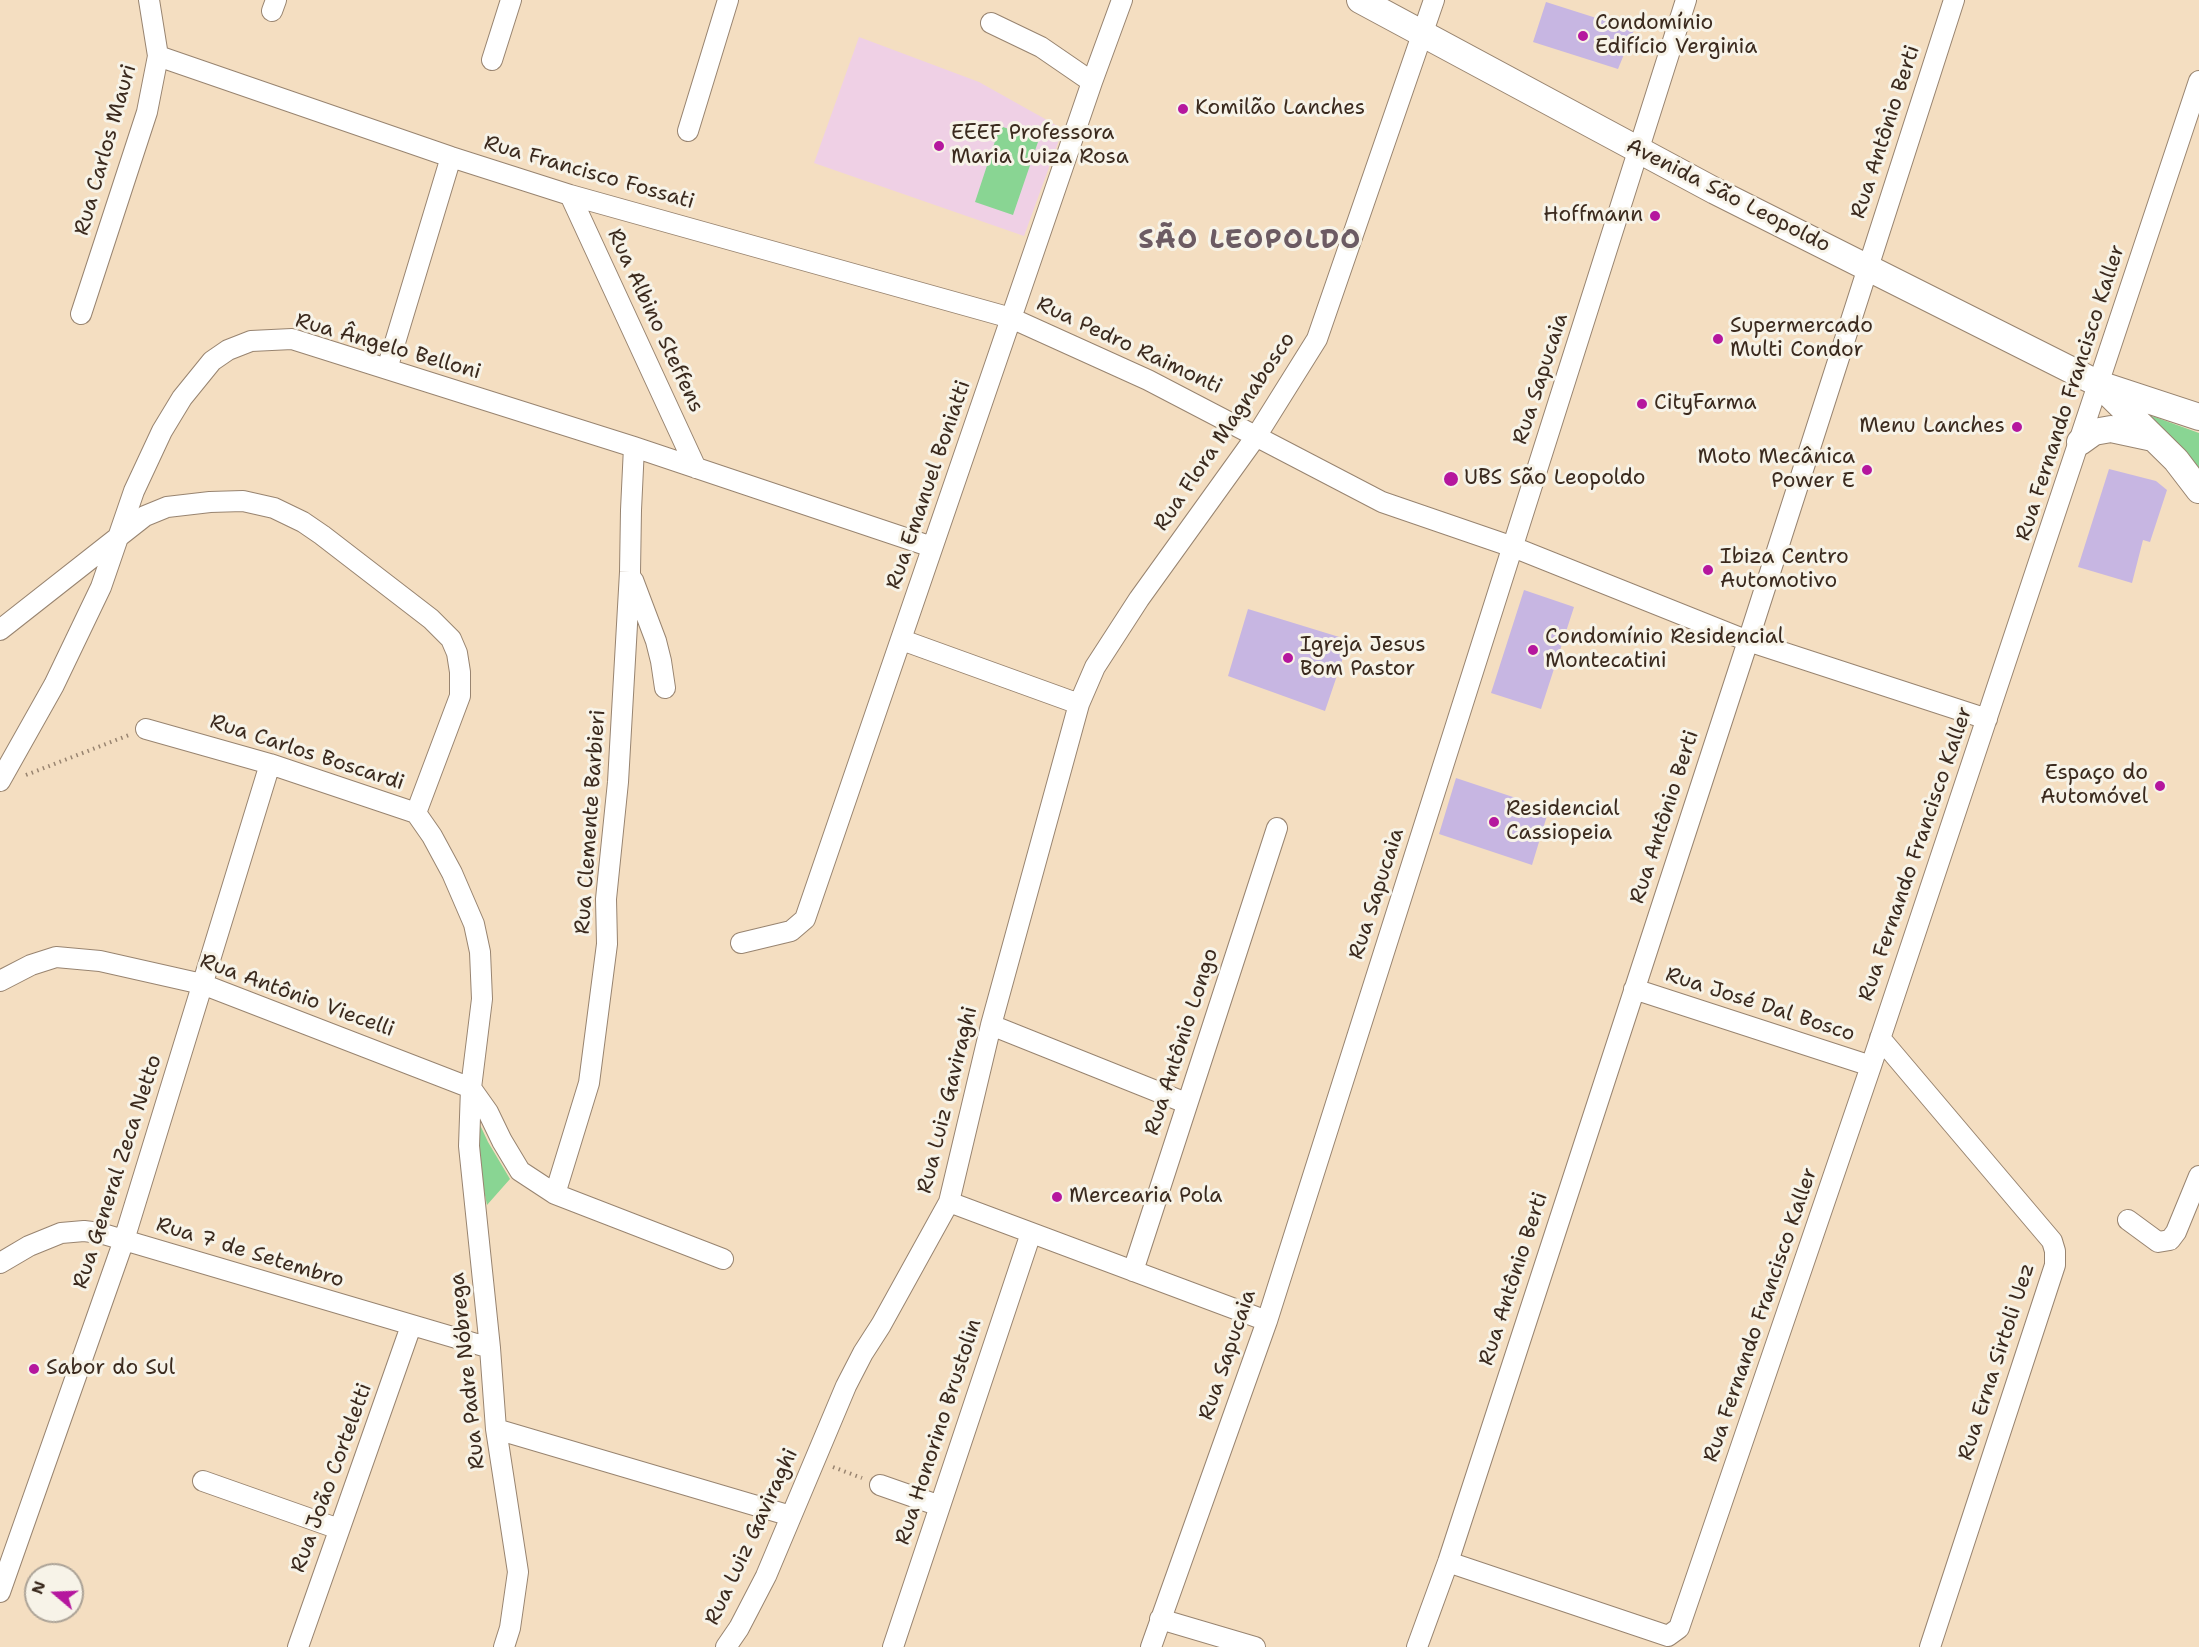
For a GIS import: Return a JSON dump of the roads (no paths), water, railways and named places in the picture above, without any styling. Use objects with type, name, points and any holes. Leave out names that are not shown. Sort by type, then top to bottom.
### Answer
[{"type":"main road","name":"Avenida São Leopoldo","points":[[1360,0],[1638,151],[2099,384],[2199,417]]},
{"type":"main road","name":"Avenida São Leopoldo","points":[[2099,384],[2176,460],[2199,490]]},
{"type":"main road","points":[[2080,442],[2094,432],[2111,429],[2153,438]]},
{"type":"street","name":"Rua Carlos Mauri","points":[[81,314],[147,112],[158,56],[149,0]]},
{"type":"street","points":[[492,60],[511,0]]},
{"type":"street","points":[[688,131],[728,0]]},
{"type":"street","name":"Rua Emanuel Boniatti","points":[[741,943],[791,931],[805,918],[1122,0]]},
{"type":"street","name":"Rua Flora Magnabosco","points":[[1079,704],[1095,666],[1139,599],[1257,435],[1317,339],[1434,0]]},
{"type":"street","name":"Rua Sapucaia","points":[[1151,1647],[1267,1321],[1686,0]]},
{"type":"street","name":"Rua Antônio Berti","points":[[1417,1647],[1448,1562],[1954,0]]},
{"type":"street","points":[[992,24],[1041,47],[1092,82]]},
{"type":"street","name":"Rua Francisco Fossati","points":[[158,56],[451,158],[570,195],[1011,318]]},
{"type":"street","name":"Rua Fernando Francisco Kaller","points":[[1448,1562],[1668,1636],[1679,1628],[1871,1066],[2199,81]]},
{"type":"street","points":[[387,369],[451,158]]},
{"type":"street","name":"Rua Albino Steffens","points":[[570,195],[696,468]]},
{"type":"street","name":"Rua Pedro Raimonti","points":[[1011,318],[1138,375],[1382,502],[1513,547],[1748,641],[1987,719]]},
{"type":"street","name":"Rua Ângelo Belloni","points":[[0,781],[54,685],[101,587],[134,491],[162,431],[189,389],[212,361],[228,350],[251,341],[292,339],[634,447],[933,547]]},
{"type":"street","name":"Rua Clemente Barbieri","points":[[555,1194],[589,1083],[605,955],[606,899],[618,782],[630,572],[630,510],[634,447]]},
{"type":"street","points":[[0,630],[146,516],[167,507],[210,502],[243,501],[274,508],[303,522],[322,535],[431,619],[451,639],[457,653],[460,696],[416,813]]},
{"type":"street","points":[[630,572],[656,640],[665,688]]},
{"type":"street","points":[[902,640],[1079,704]]},
{"type":"street","name":"Rua Luiz Gaviraghi","points":[[726,1647],[739,1628],[766,1576],[846,1386],[949,1202],[991,1025],[1079,704]]},
{"type":"street","name":"Rua Carlos Boscardi","points":[[146,729],[270,764],[416,813],[432,836],[452,873],[474,924],[480,952],[482,999],[471,1088]]},
{"type":"street","name":"Rua General Zeca Netto","points":[[0,1592],[124,1240],[270,764]]},
{"type":"street","name":"Rua Antônio Longo","points":[[1133,1271],[1277,828]]},
{"type":"street","name":"Rua Antônio Viecelli","points":[[0,981],[31,965],[56,957],[100,961],[202,984],[471,1088]]},
{"type":"street","name":"Rua José Dal Bosco","points":[[1634,989],[1871,1066]]},
{"type":"street","points":[[991,1025],[1186,1103]]},
{"type":"street","name":"Rua Erna Sirtoli Uez","points":[[1880,1038],[2052,1241],[2055,1251],[2055,1265],[1930,1647]]},
{"type":"street","points":[[471,1088],[488,1112],[520,1171],[555,1194],[723,1259]]},
{"type":"street","name":"Rua Padre Nóbrega","points":[[471,1088],[469,1146],[496,1429],[518,1572],[512,1620],[504,1647]]},
{"type":"street","points":[[2128,1220],[2158,1242],[2170,1240],[2176,1232],[2199,1176]]},
{"type":"street","points":[[949,1202],[1267,1321]]},
{"type":"street","name":"Rua 7 de Setembro","points":[[0,1263],[29,1246],[61,1233],[84,1231],[124,1240],[490,1348]]},
{"type":"street","name":"Rua Honorino Brustolin","points":[[893,1647],[1031,1233]]},
{"type":"street","name":"Rua João Corteletti","points":[[298,1647],[411,1326]]},
{"type":"street","points":[[496,1429],[791,1516]]},
{"type":"street","points":[[203,1482],[339,1529]]},
{"type":"street","points":[[880,1485],[940,1506]]},
{"type":"street","points":[[0,1544],[21,1530]]},
{"type":"street","points":[[1160,1619],[1255,1647]]},
{"type":"place","name":"Condomínio Edifício Verginia","points":[[1583,36]]},
{"type":"place","name":"Komilão Lanches","points":[[1183,109]]},
{"type":"place","name":"EEEF Professora Maria Luiza Rosa","points":[[939,146]]},
{"type":"place","name":"Hoffmann","points":[[1655,216]]},
{"type":"place","name":"Supermercado Multi Condor","points":[[1718,339]]},
{"type":"place","name":"CityFarma","points":[[1642,404]]},
{"type":"place","name":"Menu Lanches","points":[[2017,427]]},
{"type":"place","name":"Moto Mecânica Power E","points":[[1867,470]]},
{"type":"place","name":"UBS São Leopoldo","points":[[1451,479]]},
{"type":"place","name":"Ibiza Centro Automotivo","points":[[1708,570]]},
{"type":"place","name":"Condomínio Residencial Montecatini","points":[[1533,650]]},
{"type":"place","name":"Igreja Jesus Bom Pastor","points":[[1288,658]]},
{"type":"place","name":"Espaço do Automóvel","points":[[2160,786]]},
{"type":"place","name":"Residencial Cassiopeia","points":[[1494,822]]},
{"type":"place","name":"Mercearia Pola","points":[[1057,1197]]},
{"type":"place","name":"Sabor do Sul","points":[[34,1369]]},
{"type":"district","name":"SÃO LEOPOLDO","points":[[1250,241]]}]
